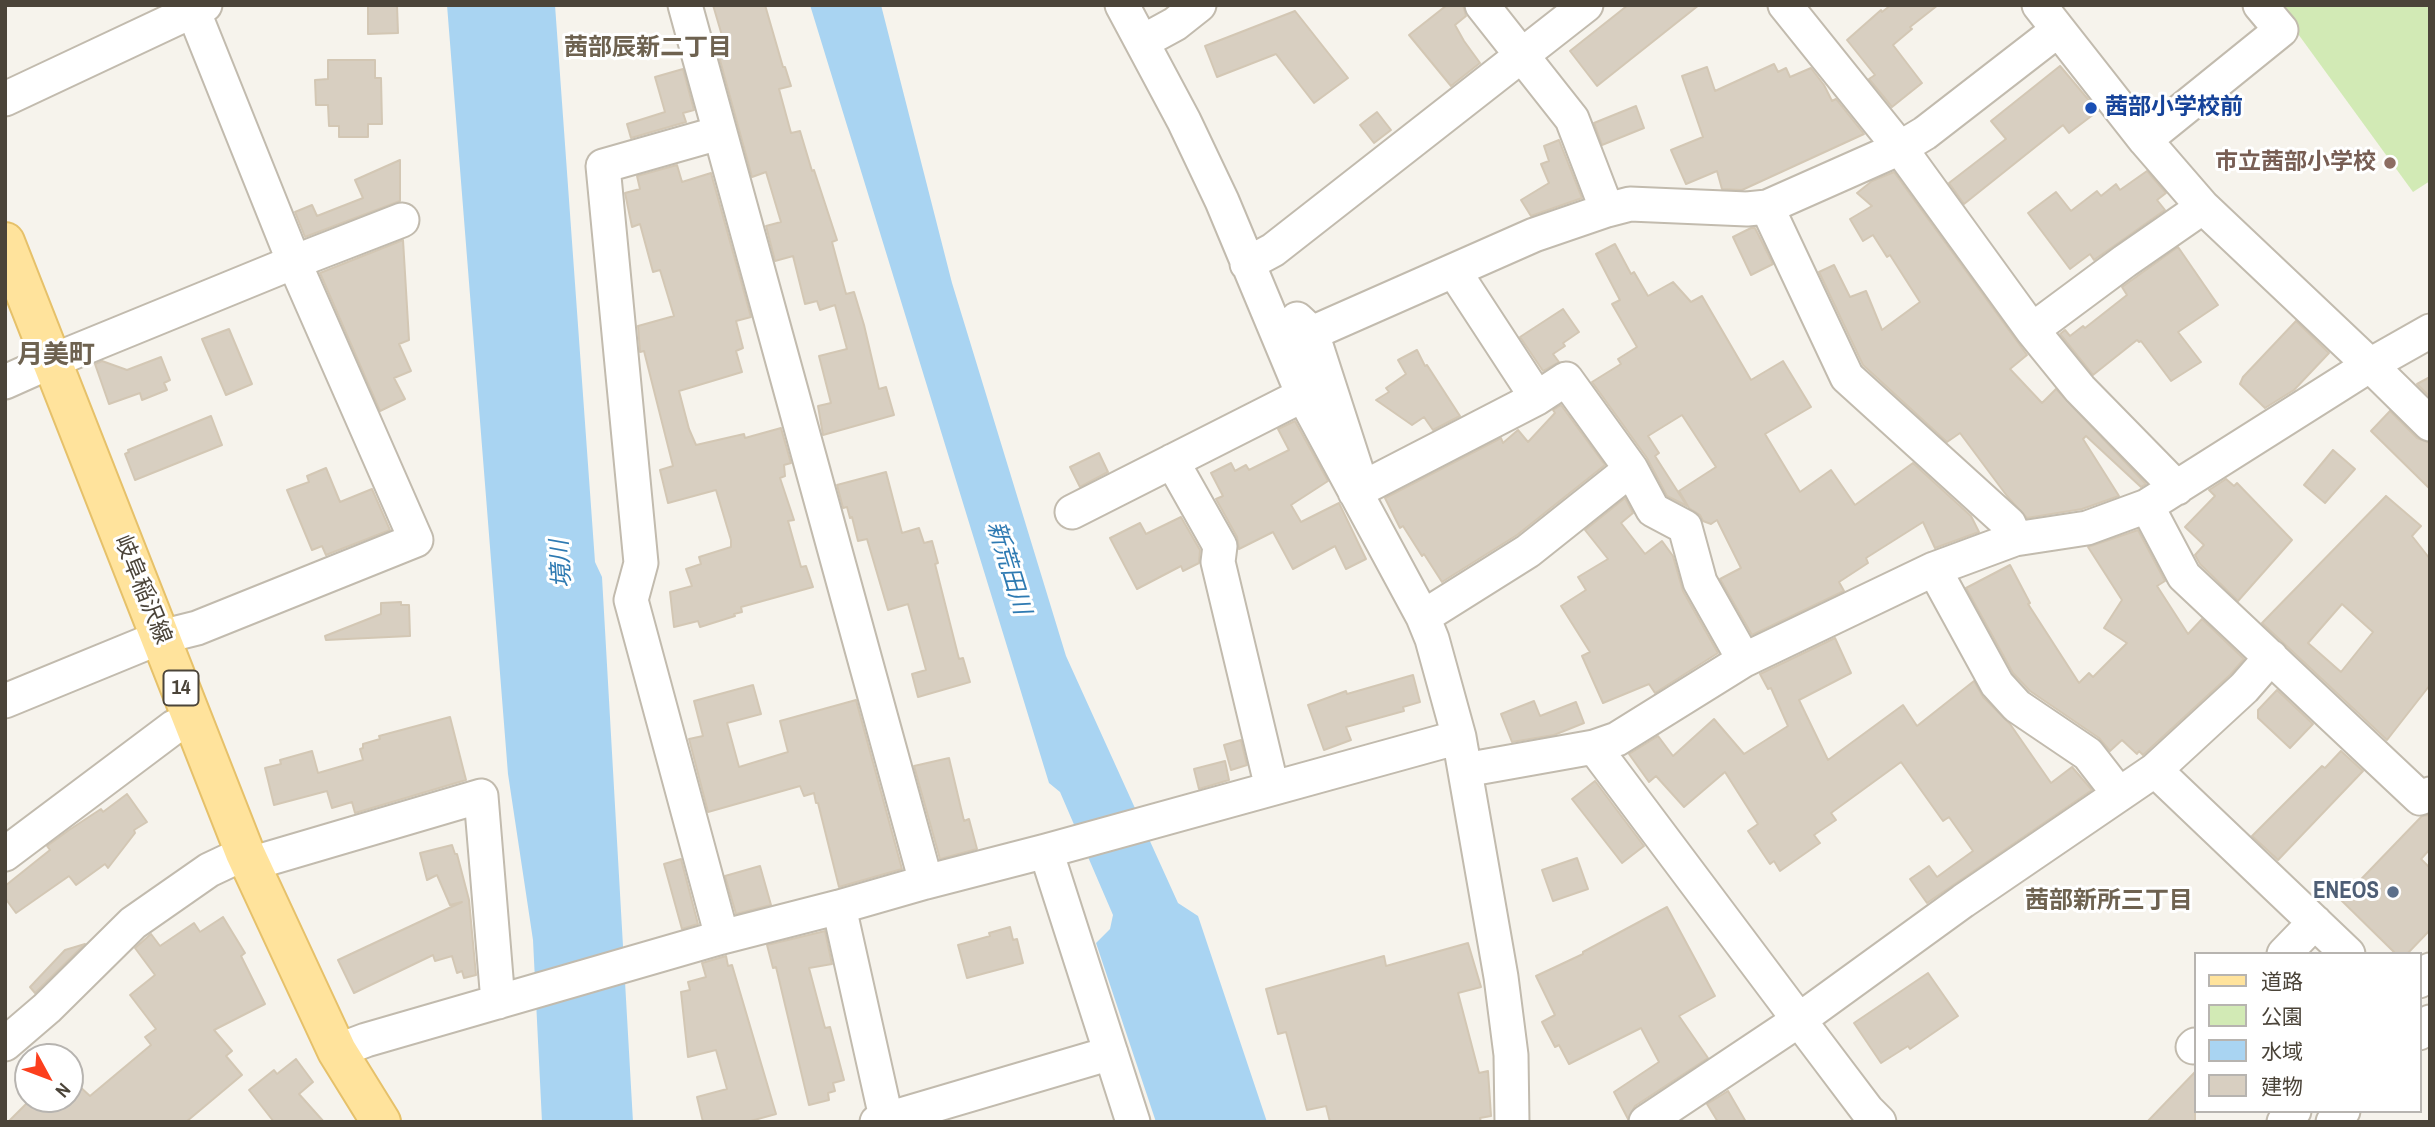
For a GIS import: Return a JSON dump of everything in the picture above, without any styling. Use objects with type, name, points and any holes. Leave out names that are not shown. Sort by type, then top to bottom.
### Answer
[{"type":"main road","name":"岐阜稲沢線","points":[[5,242],[248,859],[337,1051],[381,1122]]},
{"type":"street","points":[[685,5],[926,882]]},
{"type":"street","points":[[1122,5],[1184,121],[1222,201],[1303,395],[1423,617],[1432,639],[1459,737],[1501,977],[1511,1055],[1512,1122]]},
{"type":"street","points":[[1142,42],[1175,24],[1199,5]]},
{"type":"street","points":[[1482,5],[1572,119],[1607,209]]},
{"type":"street","points":[[1247,264],[1273,250],[1586,5]]},
{"type":"street","points":[[1785,5],[1900,148],[2032,330],[2080,389],[2177,488]]},
{"type":"street","points":[[2145,140],[2281,30],[2260,5]]},
{"type":"street","points":[[5,99],[196,7],[294,262],[416,540],[197,628],[161,637],[5,701]]},
{"type":"street","points":[[1312,333],[1534,235],[1607,209],[1630,204],[1747,209],[1767,207],[1900,148],[1925,133],[2049,18],[2145,140],[2203,206],[2430,424]]},
{"type":"street","points":[[719,133],[603,166],[641,563],[631,600],[722,937]]},
{"type":"street","points":[[2032,330],[2203,206]]},
{"type":"street","points":[[1767,207],[1847,377],[2009,524],[2015,539]]},
{"type":"street","points":[[5,382],[402,220]]},
{"type":"street","points":[[1454,271],[1537,398]]},
{"type":"street","points":[[1261,298],[1274,297],[1312,333],[1356,469],[1355,492]]},
{"type":"street","points":[[1465,770],[1594,747],[1617,739],[1744,660],[1934,569],[2015,539],[2087,528],[2147,506],[2370,365],[2430,331]]},
{"type":"street","points":[[1355,492],[1537,398],[1566,379],[1631,469],[1653,510],[1685,527],[1700,582],[1744,660]]},
{"type":"street","points":[[1072,512],[1303,395]]},
{"type":"street","points":[[1172,461],[1220,546],[1218,562],[1272,788]]},
{"type":"street","points":[[1423,617],[1528,551],[1631,469]]},
{"type":"street","points":[[2147,506],[2184,576],[2420,798],[2430,794]]},
{"type":"street","points":[[1934,569],[1997,684],[2017,706],[2088,754],[2119,794]]},
{"type":"street","points":[[1646,1122],[1799,1020],[1942,916],[2155,771],[2244,688],[2271,657]]},
{"type":"street","points":[[5,854],[174,727],[194,719]]},
{"type":"street","points":[[337,1051],[366,1040],[722,937],[1459,737]]},
{"type":"street","points":[[1594,747],[1867,1110],[1879,1122]]},
{"type":"street","points":[[2155,771],[2346,952]]},
{"type":"street","points":[[5,1044],[47,1008],[133,923],[209,870],[481,796],[502,1001]]},
{"type":"street","points":[[1053,849],[1133,1122]]},
{"type":"street","points":[[839,907],[883,1121],[1111,1053]]},
{"type":"street","points":[[2286,952],[2315,922]]},
{"type":"green space","name":"市立茜部小学校","points":[[2277,5],[2430,5],[2430,181],[2413,192]]},
{"type":"water","name":"境川","points":[[447,5],[555,5],[595,562],[602,577],[633,1122],[542,1122],[533,940],[508,774]]},
{"type":"water","name":"新荒田川","points":[[810,5],[881,5],[952,283],[1066,656],[1178,903],[1198,916],[1267,1122],[1156,1122],[1096,943],[1110,929],[1113,915],[1060,792],[1049,783]]},
{"type":"building","points":[[368,5],[397,5],[398,33],[368,34]]},
{"type":"building","points":[[713,5],[765,5],[791,86],[779,89],[791,133],[800,131],[837,240],[832,242],[846,294],[854,292],[879,389],[886,387],[894,415],[823,435],[818,406],[831,403],[819,356],[847,349],[835,305],[820,310],[817,301],[805,304],[793,256],[775,261],[766,226],[781,222],[766,172],[752,177],[715,42],[723,39]]},
{"type":"building","points":[[1447,5],[1463,5],[1466,16],[1455,25],[1480,63],[1451,86],[1409,35]]},
{"type":"building","points":[[1628,5],[1699,5],[1597,86],[1570,51]]},
{"type":"building","points":[[1891,5],[1938,5],[1910,27],[1912,29],[1893,45],[1922,83],[1892,107],[1869,79],[1875,75],[1847,40],[1881,10],[1882,12]]},
{"type":"building","points":[[1295,11],[1348,78],[1314,103],[1276,54],[1217,77],[1205,46]]},
{"type":"building","points":[[328,60],[375,60],[375,78],[381,78],[382,124],[368,124],[368,137],[339,137],[339,126],[329,126],[328,105],[316,105],[315,80],[328,79]]},
{"type":"building","points":[[1774,64],[1778,72],[1786,68],[1790,77],[1811,68],[1832,101],[1836,99],[1864,134],[1742,190],[1722,189],[1717,171],[1686,184],[1671,150],[1703,137],[1682,76],[1707,67],[1715,91]]},
{"type":"building","points":[[2060,66],[2098,111],[2069,133],[2063,125],[1964,204],[1949,183],[2006,139],[1991,121]]},
{"type":"building","points":[[683,69],[694,110],[683,113],[686,122],[631,138],[627,124],[665,112],[655,77]]},
{"type":"building","points":[[1636,106],[1644,128],[1602,145],[1594,123]]},
{"type":"building","points":[[1377,112],[1391,130],[1374,143],[1360,125]]},
{"type":"building","points":[[1559,140],[1582,198],[1531,216],[1521,200],[1549,183],[1541,164],[1549,161],[1544,146]]},
{"type":"building","points":[[400,160],[400,201],[305,237],[295,212],[312,205],[317,216],[363,198],[355,180]]},
{"type":"building","points":[[677,165],[682,182],[711,173],[751,317],[736,321],[743,348],[736,351],[742,372],[679,391],[689,429],[696,445],[744,434],[745,438],[781,428],[791,463],[784,465],[785,476],[780,478],[794,520],[788,521],[801,567],[806,566],[813,587],[741,607],[742,612],[734,614],[735,616],[700,627],[698,621],[674,627],[670,592],[692,586],[686,569],[701,564],[699,557],[731,547],[731,540],[716,490],[668,503],[660,470],[673,466],[644,351],[640,352],[638,326],[674,316],[660,270],[653,272],[640,224],[632,227],[625,193],[640,189],[637,176]]},
{"type":"building","points":[[2147,171],[2166,193],[2157,200],[2165,210],[2094,260],[2090,254],[2070,269],[2028,213],[2056,192],[2071,211],[2097,191],[2101,196],[2116,184],[2120,190]]},
{"type":"building","points":[[1894,172],[2027,355],[2010,369],[2042,403],[2056,389],[2146,484],[2141,487],[2086,436],[2083,439],[2119,496],[2082,509],[2027,518],[1960,433],[1947,442],[1863,365],[1819,272],[1834,265],[1850,297],[1866,291],[1882,330],[1920,302],[1890,255],[1887,257],[1873,235],[1863,241],[1850,219],[1872,206],[1857,193],[1872,181]]},
{"type":"building","points":[[1755,228],[1773,264],[1751,275],[1733,237]]},
{"type":"building","points":[[403,240],[409,340],[399,344],[411,371],[394,378],[405,399],[380,411],[320,273]]},
{"type":"building","points":[[1615,244],[1631,274],[1634,272],[1648,296],[1673,282],[1691,302],[1702,296],[1751,380],[1783,361],[1811,407],[1765,434],[1800,492],[1831,470],[1855,505],[1913,463],[1971,516],[1979,532],[1935,548],[1923,522],[1866,558],[1868,563],[1839,582],[1844,591],[1752,635],[1720,579],[1741,568],[1717,520],[1711,524],[1703,521],[1700,515],[1689,508],[1679,491],[1716,467],[1682,415],[1648,436],[1659,453],[1655,456],[1687,506],[1667,496],[1647,458],[1592,382],[1621,364],[1618,359],[1637,347],[1612,304],[1620,300],[1596,254]]},
{"type":"building","points":[[2178,247],[2218,305],[2178,332],[2201,362],[2171,381],[2141,341],[2137,340],[2093,375],[2060,334],[2065,330],[2070,336],[2083,326],[2085,328],[2127,295],[2122,287]]},
{"type":"building","points":[[1563,309],[1579,332],[1553,354],[1559,362],[1543,371],[1520,337]]},
{"type":"building","points":[[2296,321],[2329,353],[2294,390],[2265,408],[2240,384],[2243,377]]},
{"type":"building","points":[[229,329],[252,384],[226,395],[202,339]]},
{"type":"building","points":[[1417,350],[1460,416],[1433,430],[1424,417],[1412,425],[1376,400],[1389,392],[1386,388],[1406,374],[1398,360]]},
{"type":"building","points":[[161,357],[170,380],[164,383],[167,390],[142,400],[140,393],[109,404],[95,364],[102,361],[127,370]]},
{"type":"building","points":[[2430,377],[2430,397],[2417,384]]},
{"type":"building","points":[[1561,405],[1605,465],[1517,535],[1442,582],[1403,526],[1400,528],[1385,498],[1501,438],[1503,443],[1518,430],[1528,442],[1555,413],[1553,410]]},
{"type":"building","points":[[2390,411],[2417,438],[2430,443],[2430,489],[2371,431]]},
{"type":"building","points":[[211,416],[222,445],[135,480],[125,454],[128,450]]},
{"type":"building","points":[[1295,421],[1328,481],[1291,505],[1301,522],[1339,503],[1366,559],[1346,569],[1335,546],[1293,569],[1273,532],[1239,549],[1237,537],[1216,499],[1223,496],[1211,473],[1231,463],[1235,471],[1246,465],[1249,470],[1289,450],[1278,429]]},
{"type":"building","points":[[2333,450],[2355,469],[2325,503],[2304,485]]},
{"type":"building","points":[[1099,453],[1108,472],[1080,487],[1070,467]]},
{"type":"building","points":[[326,468],[340,502],[372,489],[390,530],[326,555],[322,546],[312,550],[287,490],[309,482],[307,476]]},
{"type":"building","points":[[886,472],[902,533],[919,528],[924,543],[932,541],[938,563],[935,564],[959,659],[963,658],[970,682],[918,697],[912,674],[926,670],[908,604],[888,610],[867,539],[858,541],[852,517],[850,518],[847,507],[843,508],[837,485]]},
{"type":"building","points":[[2226,479],[2234,486],[2237,483],[2292,540],[2238,601],[2200,564],[2195,555],[2204,545],[2185,527],[2215,496],[2209,490]]},
{"type":"building","points":[[2386,496],[2421,526],[2412,536],[2430,559],[2430,685],[2387,740],[2262,623]],"holes":[[[2342,604],[2373,632],[2341,672],[2308,643]]]},
{"type":"building","points":[[1625,498],[1633,513],[1621,523],[1645,554],[1662,541],[1673,556],[1683,591],[1718,653],[1655,693],[1649,684],[1603,703],[1582,656],[1590,652],[1561,606],[1586,590],[1578,577],[1608,559],[1585,530]]},
{"type":"building","points":[[1181,517],[1200,550],[1199,563],[1183,571],[1181,566],[1137,589],[1110,538],[1140,523],[1146,534]]},
{"type":"building","points":[[2138,530],[2165,581],[2157,586],[2188,634],[2202,619],[2244,659],[2143,755],[2139,751],[2137,754],[2122,740],[2110,751],[2099,738],[2030,691],[2013,673],[1966,588],[2010,565],[2030,603],[2028,604],[2079,683],[2089,673],[2093,677],[2127,643],[2104,628],[2122,600],[2088,547]]},
{"type":"building","points":[[401,602],[401,605],[409,605],[410,636],[326,640],[325,636],[381,614],[381,603]]},
{"type":"building","points":[[1835,638],[1851,673],[1799,700],[1828,760],[1903,705],[1917,726],[1974,681],[1983,697],[2010,724],[2051,783],[2072,767],[2092,790],[1927,903],[1910,879],[1929,866],[1937,877],[1973,851],[1949,817],[1943,821],[1901,762],[1831,813],[1836,820],[1814,835],[1820,843],[1780,871],[1774,861],[1770,864],[1748,831],[1758,824],[1725,772],[1684,807],[1656,776],[1649,782],[1629,754],[1658,736],[1673,756],[1714,719],[1744,754],[1788,726],[1771,688],[1768,689],[1760,674]]},
{"type":"building","points":[[1413,675],[1420,702],[1403,707],[1404,711],[1346,727],[1351,740],[1324,750],[1308,705],[1346,691],[1347,694]]},
{"type":"building","points":[[753,685],[761,714],[727,723],[739,767],[788,752],[780,721],[856,700],[902,869],[839,887],[818,803],[814,793],[804,796],[800,786],[708,812],[689,739],[703,736],[694,701]]},
{"type":"building","points":[[2277,690],[2313,724],[2290,748],[2258,718],[2258,710]]},
{"type":"building","points":[[1534,701],[1540,716],[1576,702],[1584,723],[1554,735],[1512,742],[1501,714]]},
{"type":"building","points":[[450,717],[466,780],[355,813],[352,802],[332,808],[327,791],[274,805],[265,768],[281,764],[280,760],[312,751],[318,773],[363,760],[360,749],[363,744],[380,739],[379,736]]},
{"type":"building","points":[[1241,740],[1247,765],[1231,770],[1224,745]]},
{"type":"building","points":[[2341,751],[2363,771],[2278,860],[2252,836],[2322,766],[2325,768]]},
{"type":"building","points":[[949,758],[964,821],[969,819],[977,849],[940,859],[914,766]]},
{"type":"building","points":[[1225,761],[1229,780],[1199,789],[1194,769]]},
{"type":"building","points":[[1595,781],[1644,846],[1622,863],[1572,799]]},
{"type":"building","points":[[127,794],[147,822],[134,830],[135,833],[108,868],[105,864],[76,885],[69,876],[16,913],[5,898],[5,886],[50,850],[47,846]]},
{"type":"building","points":[[2430,815],[2430,849],[2421,859],[2430,868],[2430,930],[2409,952],[2394,952],[2341,900],[2422,816]]},
{"type":"building","points":[[452,845],[457,854],[469,900],[476,975],[464,978],[462,971],[457,973],[452,956],[435,961],[433,955],[354,993],[338,960],[462,902],[450,905],[437,875],[427,880],[420,853]]},
{"type":"building","points":[[1577,858],[1588,889],[1553,901],[1542,870]]},
{"type":"building","points":[[681,859],[698,924],[682,929],[664,864]]},
{"type":"building","points":[[760,866],[771,905],[736,914],[725,876]]},
{"type":"building","points":[[1667,907],[1715,996],[1679,1016],[1708,1058],[1635,1106],[1628,1119],[1614,1092],[1659,1062],[1641,1028],[1569,1064],[1559,1045],[1555,1047],[1542,1022],[1555,1015],[1536,976],[1583,954]]},
{"type":"building","points":[[223,917],[245,953],[241,956],[265,1004],[214,1030],[232,1051],[226,1056],[242,1075],[186,1122],[8,1122],[17,1113],[84,1113],[84,1090],[90,1096],[151,1045],[145,1037],[156,1029],[130,995],[155,975],[135,948],[151,934],[160,946],[194,923],[200,932]]},
{"type":"building","points":[[1010,927],[1013,940],[1017,939],[1023,963],[967,978],[958,945]]},
{"type":"building","points":[[825,931],[832,964],[809,968],[825,1028],[830,1027],[844,1080],[833,1083],[835,1091],[828,1093],[829,1100],[809,1105],[776,967],[773,968],[767,945]]},
{"type":"building","points":[[1468,943],[1481,987],[1458,993],[1479,1073],[1488,1071],[1491,1116],[1480,1118],[1481,1122],[1330,1122],[1326,1106],[1307,1110],[1286,1032],[1278,1034],[1266,989],[1384,956],[1386,966]]},
{"type":"building","points":[[85,944],[35,993],[30,987],[65,950]]},
{"type":"building","points":[[726,956],[728,966],[732,965],[776,1114],[747,1122],[703,1122],[697,1097],[727,1089],[716,1050],[688,1057],[681,992],[690,990],[688,982],[706,977],[702,963]]},
{"type":"building","points":[[1928,973],[1958,1016],[1910,1049],[1908,1046],[1881,1063],[1854,1023]]},
{"type":"building","points":[[296,1059],[313,1082],[299,1094],[324,1122],[274,1122],[249,1090],[274,1070],[277,1074]]},
{"type":"building","points":[[2194,1073],[2195,1122],[2147,1122]]},
{"type":"building","points":[[1728,1091],[1746,1122],[1718,1122],[1707,1104]]},
{"type":"place","name":"茜部小学校前","points":[[2091,108]]},
{"type":"place","name":"市立茜部小学校","points":[[2390,163]]},
{"type":"place","name":"ENEOS","points":[[2393,892]]},
{"type":"district","name":"茜部辰新二丁目","points":[[648,49]]},
{"type":"district","name":"月美町","points":[[56,356]]},
{"type":"district","name":"茜部新所三丁目","points":[[2109,902]]}]
